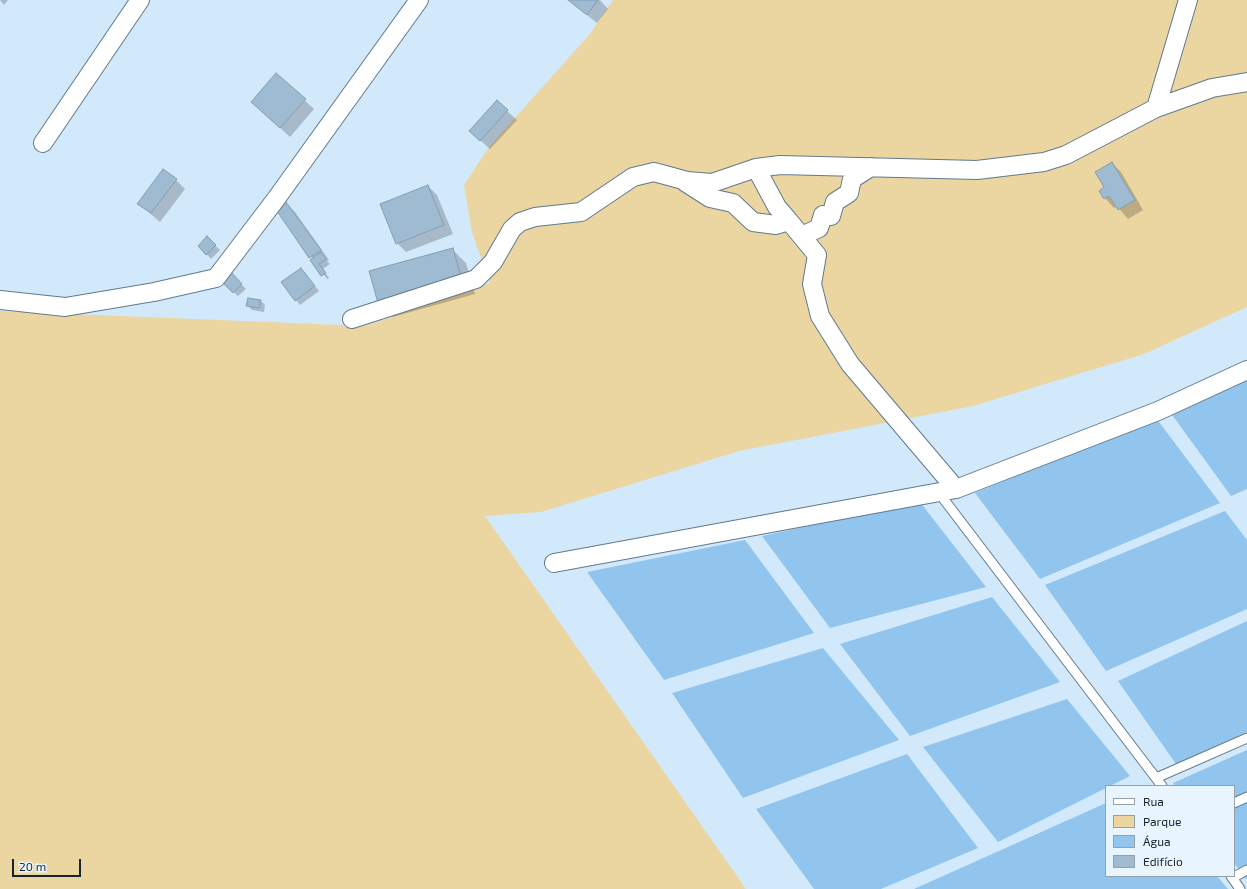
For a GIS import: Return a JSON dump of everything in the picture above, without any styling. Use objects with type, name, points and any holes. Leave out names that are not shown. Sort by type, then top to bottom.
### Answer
[{"type":"street","points":[[43,143],[140,0]]},
{"type":"street","points":[[0,300],[65,307],[154,292],[216,278],[419,0]]},
{"type":"street","points":[[1156,108],[1188,0]]},
{"type":"street","points":[[352,319],[476,280],[494,262],[512,229],[520,222],[535,217],[581,212],[633,176],[654,172],[679,178],[712,183],[756,168],[780,165],[977,170],[1044,162],[1066,155],[1156,108],[1212,88],[1247,82]]},
{"type":"street","points":[[802,236],[820,228],[823,214],[832,216],[835,202],[849,192],[852,179],[871,167]]},
{"type":"street","points":[[756,168],[777,207],[817,255],[812,284],[820,316],[850,364],[948,491]]},
{"type":"street","points":[[679,178],[710,198],[733,203],[753,222],[776,225],[789,221]]},
{"type":"street","points":[[554,563],[948,491],[1158,411],[1247,370]]},
{"type":"lane","points":[[948,491],[1161,785]]},
{"type":"lane","points":[[1156,778],[1247,738]]},
{"type":"lane","points":[[1235,803],[1247,797]]},
{"type":"lane","points":[[1235,875],[1247,870]]},
{"type":"lane","points":[[1231,877],[1240,889]]},
{"type":"green space","points":[[613,0],[1247,0],[1247,307],[1144,354],[973,406],[739,451],[541,512],[485,516],[746,889],[0,889],[0,311],[365,326],[490,283],[472,232],[464,185],[489,147],[589,35]]},
{"type":"water","points":[[1247,379],[1247,489],[1231,496],[1170,412]]},
{"type":"water","points":[[1156,418],[1220,503],[1040,579],[975,493]]},
{"type":"water","points":[[920,502],[986,587],[830,628],[762,536]]},
{"type":"water","points":[[1225,511],[1247,540],[1247,609],[1106,671],[1045,585]]},
{"type":"water","points":[[745,540],[814,633],[664,680],[587,572]]},
{"type":"water","points":[[992,597],[1060,682],[910,736],[840,644]]},
{"type":"water","points":[[1247,621],[1247,732],[1176,764],[1118,681]]},
{"type":"water","points":[[823,648],[899,740],[743,798],[672,693]]},
{"type":"water","points":[[1067,699],[1130,776],[1112,785],[1105,785],[1105,788],[998,842],[923,747]]},
{"type":"water","points":[[1247,750],[1247,880],[1235,864],[1235,785],[1174,785],[1173,783]]},
{"type":"water","points":[[907,754],[978,848],[881,889],[814,889],[756,809]]},
{"type":"water","points":[[1105,803],[1105,877],[1218,877],[1228,889],[914,889]]},
{"type":"building","points":[[568,0],[598,0],[587,15]]},
{"type":"building","points":[[276,73],[306,99],[280,128],[251,102]]},
{"type":"building","points":[[497,100],[508,110],[480,141],[469,131]]},
{"type":"building","points":[[1112,162],[1135,200],[1118,210],[1109,196],[1104,199],[1099,191],[1104,187],[1095,172]]},
{"type":"building","points":[[163,169],[177,179],[151,213],[137,204]]},
{"type":"building","points":[[428,185],[444,225],[396,244],[380,204]]},
{"type":"building","points":[[286,202],[321,250],[309,258],[277,211]]},
{"type":"building","points":[[207,236],[216,245],[206,255],[198,246]]},
{"type":"building","points":[[453,248],[462,280],[378,303],[369,271]]},
{"type":"building","points":[[321,252],[326,259],[319,264],[326,273],[321,276],[310,260]]},
{"type":"building","points":[[301,268],[315,286],[295,301],[281,282]]},
{"type":"building","points":[[232,273],[242,284],[233,293],[223,283]]},
{"type":"building","points":[[248,298],[261,300],[259,308],[246,306]]}]
